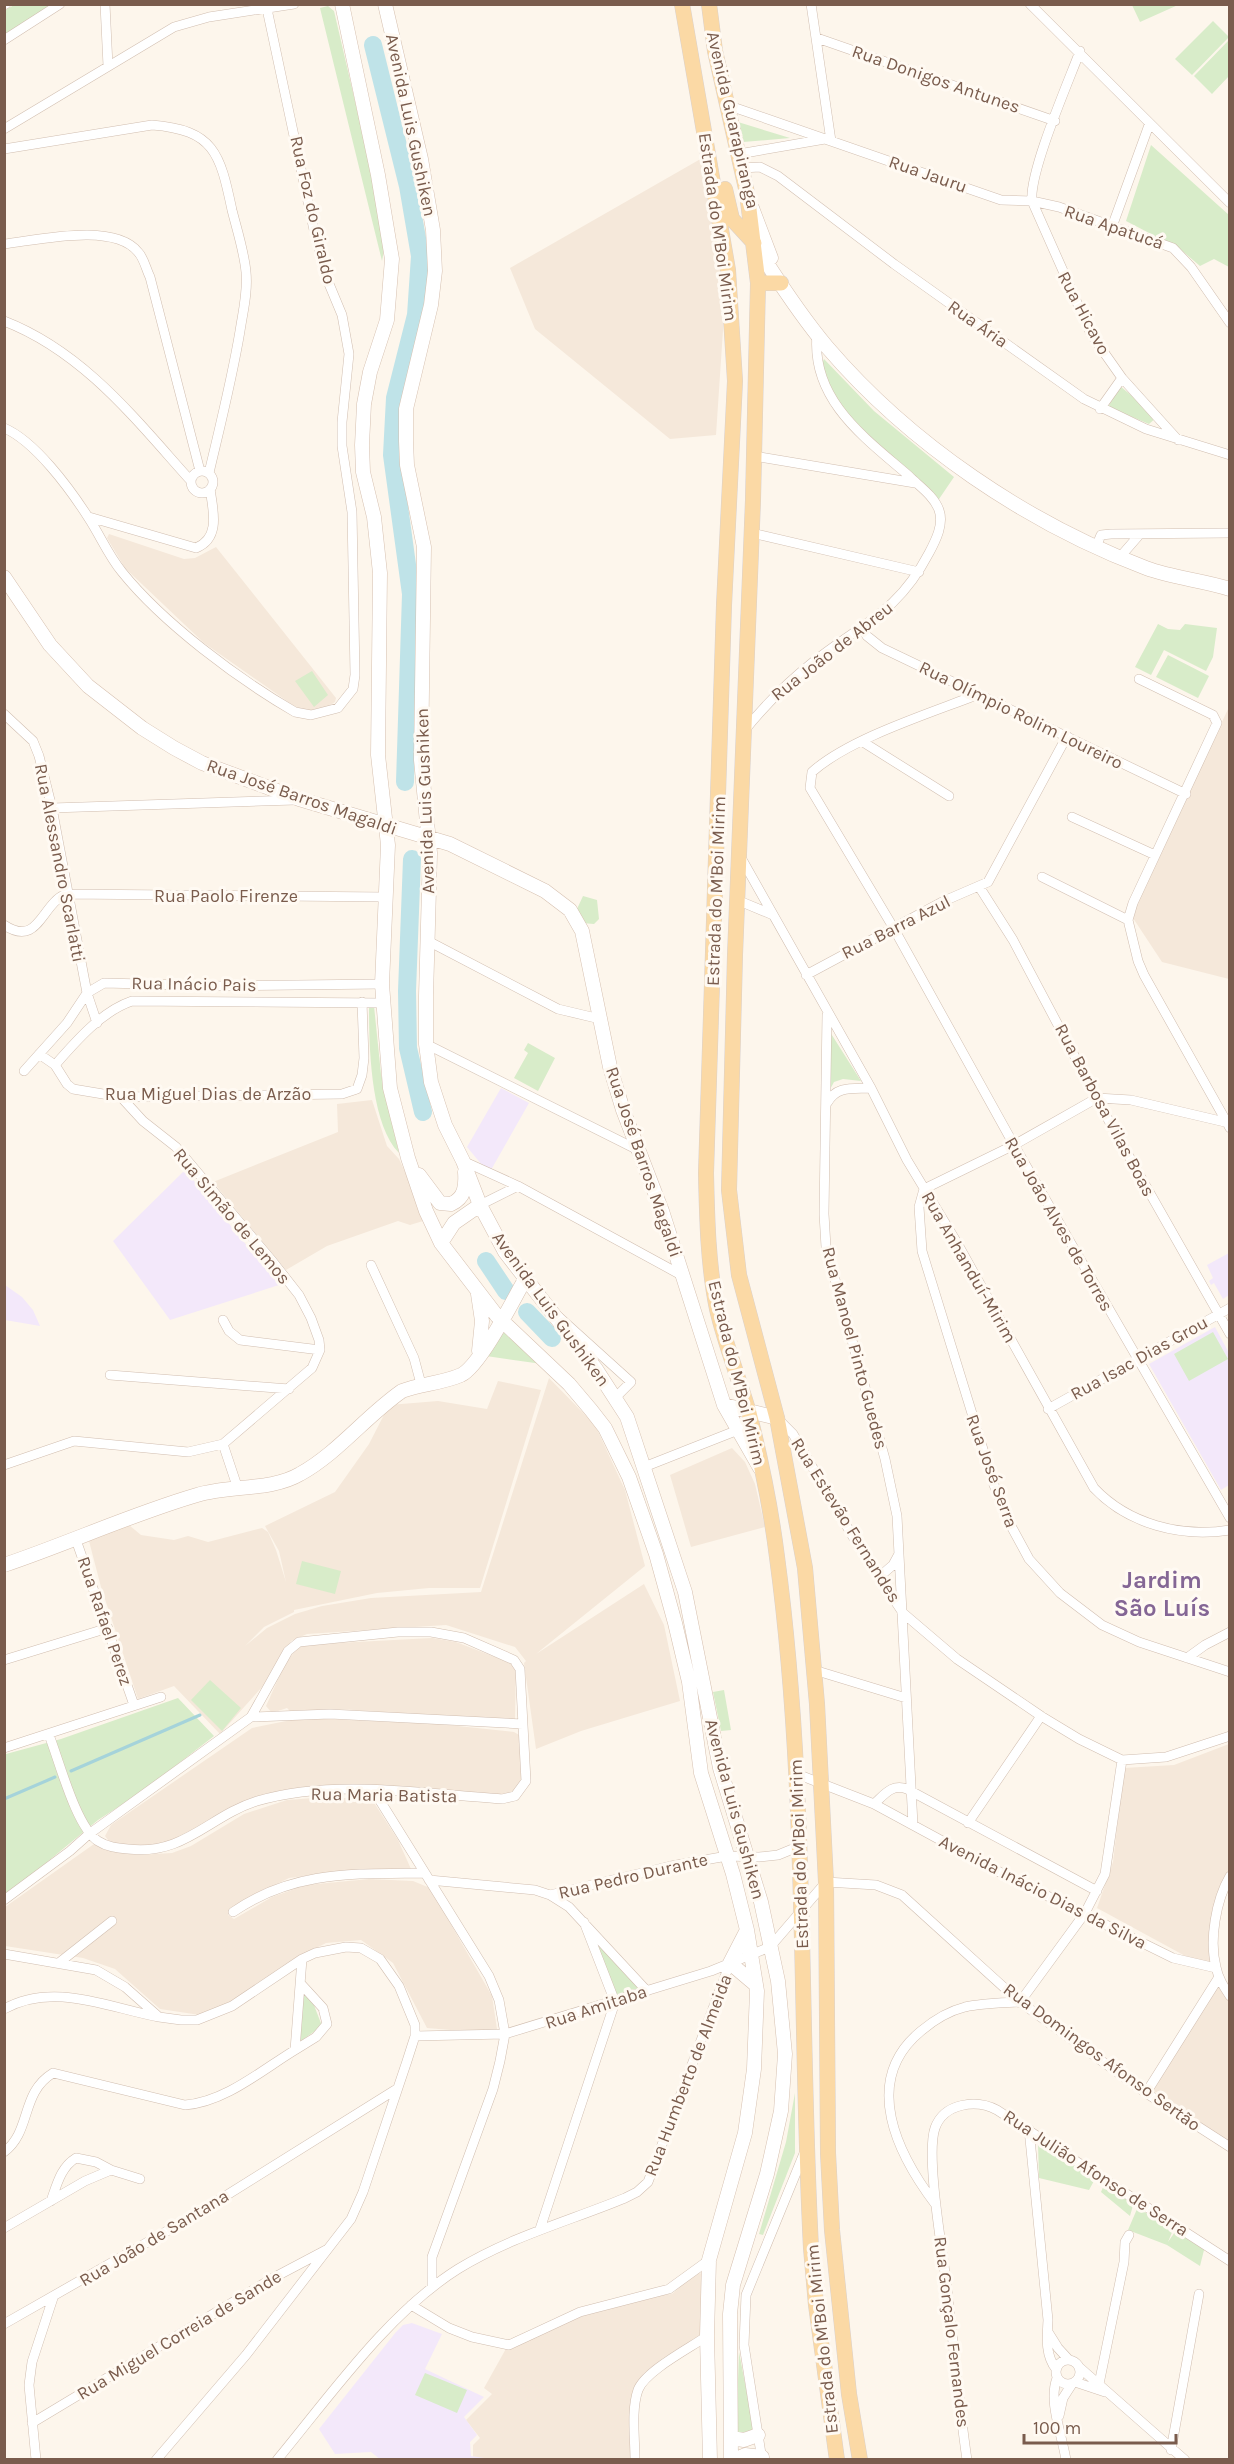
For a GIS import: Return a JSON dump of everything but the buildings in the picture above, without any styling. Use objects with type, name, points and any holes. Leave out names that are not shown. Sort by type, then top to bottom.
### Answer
[{"type":"main road","name":"Avenida Luis Gushiken","points":[[342,4],[380,185],[392,259],[387,320],[370,372],[364,404],[362,445],[363,472],[374,517],[380,573],[378,755],[387,827],[382,984],[390,1088],[408,1158],[426,1210],[441,1243],[477,1294],[501,1320],[569,1384],[591,1410],[605,1428],[629,1477],[656,1554],[675,1623],[688,1682],[701,1773],[747,1930],[756,1988]]},
{"type":"main road","name":"Avenida Luis Gushiken","points":[[385,4],[422,159],[434,230],[435,272],[431,305],[406,409],[406,441],[407,465],[423,547],[422,760],[430,838],[426,1044],[436,1101],[464,1161],[480,1205],[505,1252],[616,1397],[627,1417],[685,1592],[720,1768],[768,1930],[783,2022],[782,2101],[767,2174],[733,2285],[730,2314],[733,2460]]},
{"type":"main road","name":"Avenida Guarapiranga","points":[[682,4],[700,106]]},
{"type":"main road","name":"Avenida Guarapiranga","points":[[709,4],[715,51],[747,193],[771,259],[772,268]]},
{"type":"main road","points":[[700,106],[714,133],[732,219],[754,243]]},
{"type":"main road","name":"Estrada do M'Boi Mirim","points":[[700,106],[728,270],[735,381],[724,604],[706,1173],[707,1224],[717,1306],[748,1412],[762,1472],[777,1557],[788,1648],[803,1910],[807,2145],[816,2306],[837,2460]]},
{"type":"main road","name":"Estrada do M'Boi Mirim","points":[[747,193],[758,283],[752,533],[728,1148],[731,1223],[748,1314],[777,1418],[803,1554],[822,1783],[832,2230],[849,2394],[860,2460]]},
{"type":"main road","name":"Avenida Guarapiranga","points":[[754,243],[817,335],[897,417],[952,461],[995,491],[1096,547],[1149,569],[1199,579],[1230,589]]},
{"type":"main road","points":[[758,283],[781,283]]},
{"type":"main road","name":"Rua José Barros Magaldi","points":[[4,577],[50,645],[88,686],[142,728],[174,748],[202,763],[299,799],[450,844],[520,878],[570,910],[582,931],[610,1067],[685,1277],[724,1405],[762,1472]]},
{"type":"main road","points":[[717,866],[725,893],[737,900]]},
{"type":"main road","points":[[408,1158],[435,1199],[441,1204],[450,1204],[460,1198],[466,1186],[464,1161]]},
{"type":"main road","points":[[441,1243],[454,1223],[480,1205]]},
{"type":"main road","points":[[4,1564],[200,1494],[237,1486],[268,1485],[300,1474],[387,1402],[421,1384],[461,1375],[477,1359],[525,1279]]},
{"type":"main road","points":[[477,1294],[482,1333],[477,1359]]},
{"type":"main road","points":[[724,1405],[777,1418]]},
{"type":"main road","points":[[710,2460],[707,2336],[710,2260],[745,2133],[754,2068],[756,1988],[730,1963],[747,1930]]},
{"type":"main road","points":[[731,2438],[744,2440],[758,2435]]},
{"type":"main road","points":[[733,2460],[745,2455],[762,2458]]},
{"type":"street","points":[[4,40],[60,4]]},
{"type":"street","points":[[105,4],[108,66]]},
{"type":"street","points":[[4,129],[108,66],[189,21],[294,4]]},
{"type":"street","points":[[811,4],[828,140]]},
{"type":"street","points":[[1030,4],[1080,51],[1149,124],[1230,203]]},
{"type":"street","name":"Rua Foz do Giraldo","points":[[4,428],[37,453],[88,518],[106,550],[123,573],[199,644],[295,712],[311,715],[324,714],[343,703],[352,688],[356,675],[352,512],[342,446],[348,337],[314,230],[267,9]]},
{"type":"street","name":"Rua Donigos Antunes","points":[[817,38],[1054,121]]},
{"type":"street","points":[[1032,201],[1032,185],[1080,51]]},
{"type":"street","name":"Rua Jauru","points":[[727,105],[1001,200],[1032,201]]},
{"type":"street","points":[[4,149],[152,124],[195,133],[208,142],[217,156],[227,185],[246,270],[247,291],[236,354],[216,443],[205,472]]},
{"type":"street","points":[[1113,224],[1149,124]]},
{"type":"street","name":"Rua Jauru","points":[[740,161],[828,140]]},
{"type":"street","name":"Rua Ária","points":[[740,161],[778,176],[947,302],[1100,409],[1178,440],[1230,455]]},
{"type":"street","name":"Rua Apatucá","points":[[1032,201],[1113,224],[1173,248],[1191,267],[1230,323]]},
{"type":"street","name":"Rua Hicavo","points":[[1032,201],[1079,312],[1102,352],[1122,378],[1178,440]]},
{"type":"street","points":[[4,244],[94,234],[128,243],[139,253],[150,277],[196,453],[213,484],[206,491]]},
{"type":"street","points":[[4,321],[60,349],[101,382],[191,482],[192,487],[206,491]]},
{"type":"street","name":"Rua João de Abreu","points":[[743,732],[766,704],[813,663],[891,606],[919,572],[940,524],[940,512],[935,502],[856,431],[840,412],[819,372],[816,360],[817,335]]},
{"type":"street","points":[[1100,409],[1122,378]]},
{"type":"street","points":[[342,446],[362,445]]},
{"type":"street","points":[[754,456],[917,484]]},
{"type":"street","points":[[191,482],[195,473],[205,472]]},
{"type":"street","points":[[88,518],[196,549],[210,539],[214,521],[206,491]]},
{"type":"street","points":[[752,533],[919,572]]},
{"type":"street","points":[[1096,547],[1101,536],[1230,533]]},
{"type":"street","points":[[1120,557],[1140,534]]},
{"type":"street","name":"Rua Olímpio Rolim Loureiro","points":[[862,628],[867,636],[882,648],[1186,794]]},
{"type":"street","points":[[1139,679],[1213,716],[1217,727],[1155,855],[1128,920],[1138,962],[1144,975],[1229,1125]]},
{"type":"street","points":[[862,742],[979,694]]},
{"type":"street","name":"Rua Alessandro Scarlatti","points":[[4,714],[33,741],[52,808],[66,894],[87,993],[97,1023]]},
{"type":"street","name":"Rua Barra Azul","points":[[806,975],[893,927],[944,901],[980,888],[988,882],[1067,736]]},
{"type":"street","points":[[862,742],[950,796]]},
{"type":"street","name":"Rua João Alves de Torres","points":[[862,742],[812,772],[810,788],[893,927],[1014,1145],[1230,1518]]},
{"type":"street","points":[[244,802],[261,793],[265,787]]},
{"type":"street","points":[[52,808],[299,799]]},
{"type":"street","points":[[1072,817],[1155,855]]},
{"type":"street","name":"Rua Anhanduí-Mirim","points":[[739,854],[761,888],[773,915],[827,1014],[871,1088],[924,1190],[956,1241],[1094,1488],[1117,1509],[1147,1522],[1182,1531],[1208,1534],[1230,1530]]},
{"type":"street","points":[[1042,877],[1128,920]]},
{"type":"street","name":"Rua Barbosa Vilas Boas","points":[[980,888],[1013,940],[1097,1098],[1230,1334]]},
{"type":"street","points":[[4,925],[20,932],[29,931],[35,927],[56,898],[66,894]]},
{"type":"street","name":"Rua Paolo Firenze","points":[[66,894],[386,897]]},
{"type":"street","points":[[737,900],[773,915]]},
{"type":"street","points":[[428,940],[558,1009],[600,1019]]},
{"type":"street","name":"Rua Inácio Pais","points":[[87,993],[104,983],[382,984]]},
{"type":"street","points":[[24,1071],[67,1023],[87,993]]},
{"type":"street","name":"Rua Inácio Pais","points":[[56,1065],[97,1023],[121,1004],[144,999],[383,1003]]},
{"type":"street","name":"Rua Miguel Dias de Arzão","points":[[39,1054],[56,1065],[67,1084],[73,1089],[121,1097],[337,1094],[357,1089],[364,1058],[362,1002]]},
{"type":"street","name":"Rua Manoel Pinto Guedes","points":[[827,1014],[824,1214],[826,1247],[885,1459],[897,1516],[906,1698],[914,1794],[913,1825]]},
{"type":"street","points":[[426,1044],[638,1150]]},
{"type":"street","points":[[826,1105],[834,1092],[871,1088]]},
{"type":"street","name":"Rua Simão de Lemos","points":[[121,1097],[143,1121],[176,1147],[299,1295],[311,1318],[320,1350]]},
{"type":"street","points":[[924,1190],[1014,1145],[1097,1098],[1131,1100],[1229,1125]]},
{"type":"street","points":[[464,1161],[518,1186],[685,1277]]},
{"type":"street","points":[[480,1205],[518,1186]]},
{"type":"street","name":"Rua José Serra","points":[[924,1190],[918,1208],[922,1251],[994,1485],[1019,1543],[1043,1576],[1082,1611],[1139,1642],[1230,1671]]},
{"type":"street","points":[[371,1265],[414,1358],[421,1384]]},
{"type":"street","name":"Rua Isac Dias Grou","points":[[1048,1408],[1138,1361],[1230,1308]]},
{"type":"street","points":[[549,1311],[568,1322],[631,1382],[616,1397]]},
{"type":"street","points":[[4,1465],[74,1442],[188,1452],[223,1444],[312,1368],[320,1350],[240,1340],[229,1331],[223,1320]]},
{"type":"street","points":[[110,1375],[290,1389]]},
{"type":"street","name":"Rua Estevão Fernandes","points":[[777,1418],[793,1434],[903,1613],[957,1659],[1041,1716],[1122,1760]]},
{"type":"street","points":[[644,1467],[738,1430]]},
{"type":"street","points":[[223,1444],[237,1486]]},
{"type":"street","name":"Rua Rafael Perez","points":[[75,1537],[134,1705]]},
{"type":"street","points":[[879,1577],[893,1566],[899,1553]]},
{"type":"street","points":[[4,1660],[108,1628]]},
{"type":"street","points":[[4,1900],[89,1834],[251,1718],[288,1651],[306,1639],[398,1632],[448,1633],[514,1660],[520,1669],[522,1724],[330,1714],[251,1718]]},
{"type":"street","points":[[1187,1658],[1205,1644],[1230,1632]]},
{"type":"street","points":[[814,1670],[906,1698]]},
{"type":"street","points":[[4,1748],[161,1697]]},
{"type":"street","points":[[968,1823],[1041,1716]]},
{"type":"street","name":"Rua Maria Batista","points":[[89,1834],[99,1842],[116,1848],[155,1850],[184,1841],[237,1809],[256,1801],[308,1792],[374,1791],[502,1799],[515,1796],[526,1781],[522,1724]]},
{"type":"street","points":[[49,1734],[89,1834]]},
{"type":"street","points":[[936,2205],[907,2163],[897,2140],[891,2116],[890,2085],[901,2053],[913,2038],[945,2014],[963,2007],[986,2003],[1020,2002],[1085,1913],[1097,1891],[1109,1859],[1122,1760],[1166,1757],[1230,1736]]},
{"type":"street","name":"Avenida Inácio Dias da Silva","points":[[796,1774],[874,1804],[1005,1875],[1173,1958],[1217,1973]]},
{"type":"street","name":"Avenida Inácio Dias da Silva","points":[[874,1804],[896,1787],[907,1789],[1097,1891]]},
{"type":"street","points":[[374,1791],[489,1976],[499,2001],[505,2034],[493,2089],[432,2257],[432,2287]]},
{"type":"street","name":"Rua Pedro Durante","points":[[233,1912],[275,1888],[295,1882],[358,1874],[427,1876],[535,1890],[550,1895],[600,1882],[727,1856],[778,1855],[800,1846]]},
{"type":"street","points":[[1230,1876],[1221,1895],[1215,1933],[1217,1973],[1230,1996]]},
{"type":"street","points":[[770,1947],[826,1882]]},
{"type":"street","name":"Rua Domingos Afonso Sertão","points":[[826,1882],[876,1885],[902,1895],[1020,2002],[1146,2092],[1230,2147]]},
{"type":"street","points":[[550,1895],[569,1906],[647,1991]]},
{"type":"street","points":[[60,1962],[112,1921]]},
{"type":"street","points":[[540,2229],[615,2002],[584,1922]]},
{"type":"street","points":[[4,2009],[32,1998],[64,1997],[159,2017],[189,2020],[212,2015],[273,1980],[302,1959],[328,1949],[346,1947],[370,1951],[380,1959],[399,1986],[415,2025],[415,2036],[395,2090],[363,2192],[351,2219],[246,2355],[156,2460]]},
{"type":"street","name":"Rua Amitaba","points":[[415,2036],[505,2034],[615,2002],[770,1947]]},
{"type":"street","points":[[4,1954],[96,1970],[109,1977],[159,2017]]},
{"type":"street","points":[[295,2049],[302,1959]]},
{"type":"street","name":"Rua Humberto de Almeida","points":[[278,2460],[388,2328],[432,2287],[485,2254],[540,2229],[625,2198],[637,2192],[648,2182],[730,1963]]},
{"type":"street","points":[[1146,2092],[1217,1973]]},
{"type":"street","points":[[4,2152],[18,2137],[32,2092],[41,2080],[53,2073],[185,2105],[197,2104],[228,2091],[316,2037],[327,2024],[323,2008],[301,1984]]},
{"type":"street","name":"Rua João de Santana","points":[[4,2324],[195,2215],[395,2090]]},
{"type":"street","name":"Rua Julião Afonso de Serra","points":[[936,2205],[933,2144],[935,2129],[947,2112],[972,2103],[988,2105],[1029,2129],[1230,2261]]},
{"type":"street","points":[[1029,2129],[1050,2356],[1063,2384],[1073,2383],[1102,2388]]},
{"type":"street","points":[[762,2458],[744,2345],[746,2295],[807,2145]]},
{"type":"street","points":[[51,2201],[62,2173],[68,2163],[76,2158],[96,2162],[111,2170],[140,2179]]},
{"type":"street","points":[[4,2228],[85,2181],[111,2170]]},
{"type":"street","name":"Rua Gonçalo Fernandes","points":[[936,2205],[968,2460]]},
{"type":"street","points":[[1102,2388],[1124,2262],[1125,2242],[1129,2235]]},
{"type":"street","name":"Rua Miguel Correia de Sande","points":[[32,2423],[273,2278],[328,2249]]},
{"type":"street","points":[[411,2305],[449,2328],[472,2337],[509,2345],[579,2312],[669,2289],[710,2260]]},
{"type":"street","points":[[1171,2450],[1199,2294]]},
{"type":"street","points":[[36,2460],[30,2385],[32,2362],[53,2298]]},
{"type":"street","points":[[1047,2329],[1058,2348],[1069,2360],[1185,2460]]},
{"type":"street","points":[[635,2460],[635,2412],[642,2382],[707,2336]]},
{"type":"street","points":[[1066,2460],[1053,2390],[1061,2362],[1069,2360]]},
{"type":"street","points":[[1059,2419],[1064,2398],[1080,2375],[1079,2367]]},
{"type":"shaded area","points":[[704,157],[725,300],[716,435],[670,439],[535,329],[510,268]]},
{"type":"shaded area","points":[[109,534],[184,559],[195,558],[216,547],[336,698],[335,702],[324,709],[307,711],[294,706],[204,643],[125,568],[107,538]]},
{"type":"shaded area","points":[[1229,707],[1229,979],[1162,962],[1131,915]]},
{"type":"shaded area","points":[[501,1088],[529,1103],[491,1170],[482,1165],[467,1147]]},
{"type":"shaded area","points":[[372,1100],[387,1146],[399,1159],[419,1203],[423,1221],[410,1225],[398,1221],[327,1246],[286,1270],[213,1182],[338,1132],[337,1104]]},
{"type":"shaded area","points":[[185,1170],[279,1285],[170,1320],[113,1241]]},
{"type":"shaded area","points":[[1229,1253],[1229,1295],[1223,1299],[1214,1283],[1211,1285],[1209,1281],[1213,1278],[1207,1265]]},
{"type":"shaded area","points":[[5,1285],[22,1297],[33,1310],[40,1326],[5,1320]]},
{"type":"shaded area","points":[[1215,1327],[1229,1353],[1229,1485],[1221,1490],[1149,1364]]},
{"type":"shaded area","points":[[549,1378],[595,1425],[625,1490],[645,1566],[536,1654],[644,1584],[664,1625],[680,1701],[581,1731],[536,1749],[524,1663],[526,1661],[515,1647],[446,1625],[307,1634],[291,1641],[271,1677],[220,1734],[174,1686],[138,1699],[101,1587],[89,1541],[129,1525],[141,1535],[174,1540],[188,1536],[208,1542],[262,1528],[268,1532],[276,1550],[286,1582],[279,1551],[265,1526],[335,1492],[369,1444],[389,1405],[438,1401],[487,1409],[498,1381],[541,1390],[480,1588],[429,1588],[377,1593],[294,1610],[264,1627],[245,1646],[267,1628],[295,1614],[322,1606],[371,1598],[481,1592]]},
{"type":"shaded area","points":[[732,1448],[745,1462],[755,1484],[765,1527],[691,1547],[670,1475]]},
{"type":"shaded area","points":[[432,1638],[456,1642],[516,1665],[515,1721],[339,1709],[290,1711],[287,1708],[272,1713],[266,1706],[284,1666],[299,1645]]},
{"type":"shaded area","points":[[301,1718],[439,1724],[514,1732],[521,1736],[521,1780],[510,1796],[279,1792],[158,1847],[111,1844],[105,1836],[111,1825],[252,1728]]},
{"type":"shaded area","points":[[1229,1744],[1229,1870],[1221,1886],[1212,1942],[1221,1976],[1097,1908],[1113,1862],[1124,1768],[1174,1765]]},
{"type":"shaded area","points":[[371,1798],[398,1840],[411,1869],[328,1873],[289,1878],[230,1908],[228,1915],[234,1919],[272,1897],[306,1885],[369,1879],[413,1881],[430,1888],[492,1996],[497,2029],[474,2032],[427,2028],[393,1963],[361,1940],[326,1943],[297,1958],[235,2001],[200,2015],[160,2009],[115,1969],[83,1958],[5,1946],[5,1907],[94,1844],[111,1851],[137,1855],[172,1853],[191,1846],[244,1814],[287,1800]]},
{"type":"shaded area","points":[[1222,1977],[1229,2004],[1229,2143],[1152,2090]]},
{"type":"shaded area","points":[[696,2273],[708,2274],[704,2334],[663,2358],[644,2373],[638,2387],[638,2459],[473,2459],[473,2445],[480,2438],[466,2420],[492,2394],[484,2388],[512,2338],[571,2313],[621,2300],[672,2294]]},
{"type":"shaded area","points":[[412,2323],[442,2334],[425,2369],[484,2397],[464,2417],[477,2435],[470,2442],[471,2456],[491,2459],[381,2460],[371,2452],[335,2454],[319,2429],[396,2332],[403,2325]]},
{"type":"green space","points":[[14,5],[52,5],[5,35],[4,11]]},
{"type":"green space","points":[[1132,5],[1178,5],[1140,22]]},
{"type":"green space","points":[[328,6],[334,11],[381,213],[385,245],[382,261],[320,8]]},
{"type":"green space","points":[[1213,21],[1229,37],[1192,75],[1175,59]]},
{"type":"green space","points":[[1229,40],[1229,76],[1212,94],[1194,76]]},
{"type":"green space","points":[[738,122],[790,138],[743,142]]},
{"type":"green space","points":[[1151,145],[1229,215],[1229,267],[1214,259],[1200,266],[1180,249],[1126,221]]},
{"type":"green space","points":[[824,359],[874,411],[954,477],[937,502],[914,475],[847,415],[834,397],[820,367]]},
{"type":"green space","points":[[1120,386],[1157,417],[1149,424],[1108,407]]},
{"type":"green space","points":[[1158,624],[1168,629],[1180,630],[1185,624],[1217,628],[1213,657],[1206,671],[1164,650],[1151,675],[1135,667]]},
{"type":"green space","points":[[1168,655],[1209,676],[1198,698],[1156,677]]},
{"type":"green space","points":[[312,671],[328,695],[314,707],[295,681]]},
{"type":"green space","points":[[583,896],[597,900],[599,919],[594,924],[582,923],[577,909]]},
{"type":"green space","points":[[369,1005],[374,1006],[381,1074],[399,1153],[389,1140],[377,1104],[371,1061]]},
{"type":"green space","points":[[830,1032],[861,1081],[843,1079],[834,1082],[828,1093]]},
{"type":"green space","points":[[528,1043],[555,1058],[538,1091],[514,1078],[528,1053],[524,1050]]},
{"type":"green space","points":[[505,1331],[542,1364],[486,1356]]},
{"type":"green space","points":[[1213,1332],[1228,1359],[1189,1381],[1174,1354]]},
{"type":"green space","points":[[302,1561],[341,1571],[335,1594],[296,1584]]},
{"type":"green space","points":[[210,1680],[241,1708],[222,1731],[191,1700]]},
{"type":"green space","points":[[724,1690],[731,1730],[721,1731],[713,1692]]},
{"type":"green space","points":[[178,1698],[214,1736],[143,1791],[98,1820],[23,1882],[5,1894],[6,1754],[61,1739]]},
{"type":"green space","points":[[590,1931],[643,1991],[617,2000]]},
{"type":"green space","points":[[303,1991],[312,2000],[322,2026],[298,2043]]},
{"type":"green space","points":[[795,2093],[795,2153],[763,2235],[759,2234],[786,2142]]},
{"type":"green space","points":[[1038,2143],[1095,2179],[1089,2190],[1039,2178]]},
{"type":"green space","points":[[1104,2185],[1134,2202],[1130,2216],[1101,2192]]},
{"type":"green space","points":[[1137,2209],[1175,2225],[1168,2242],[1177,2229],[1205,2246],[1200,2266],[1167,2245],[1128,2230]]},
{"type":"green space","points":[[739,2352],[754,2430],[736,2434]]},
{"type":"green space","points":[[425,2373],[467,2390],[457,2413],[415,2395]]},
{"type":"waterway","points":[[373,45],[408,186],[420,256],[416,315],[395,398],[392,455],[411,594],[405,782]]},
{"type":"waterway","points":[[412,859],[407,991],[408,1048],[423,1112]]},
{"type":"waterway","points":[[486,1261],[506,1291]]},
{"type":"waterway","points":[[527,1312],[552,1338]]},
{"type":"waterway","points":[[71,1771],[200,1715]]},
{"type":"waterway","points":[[4,1799],[55,1777]]},
{"type":"district","name":"Jardim São Luís","points":[[1162,1594]]}]
